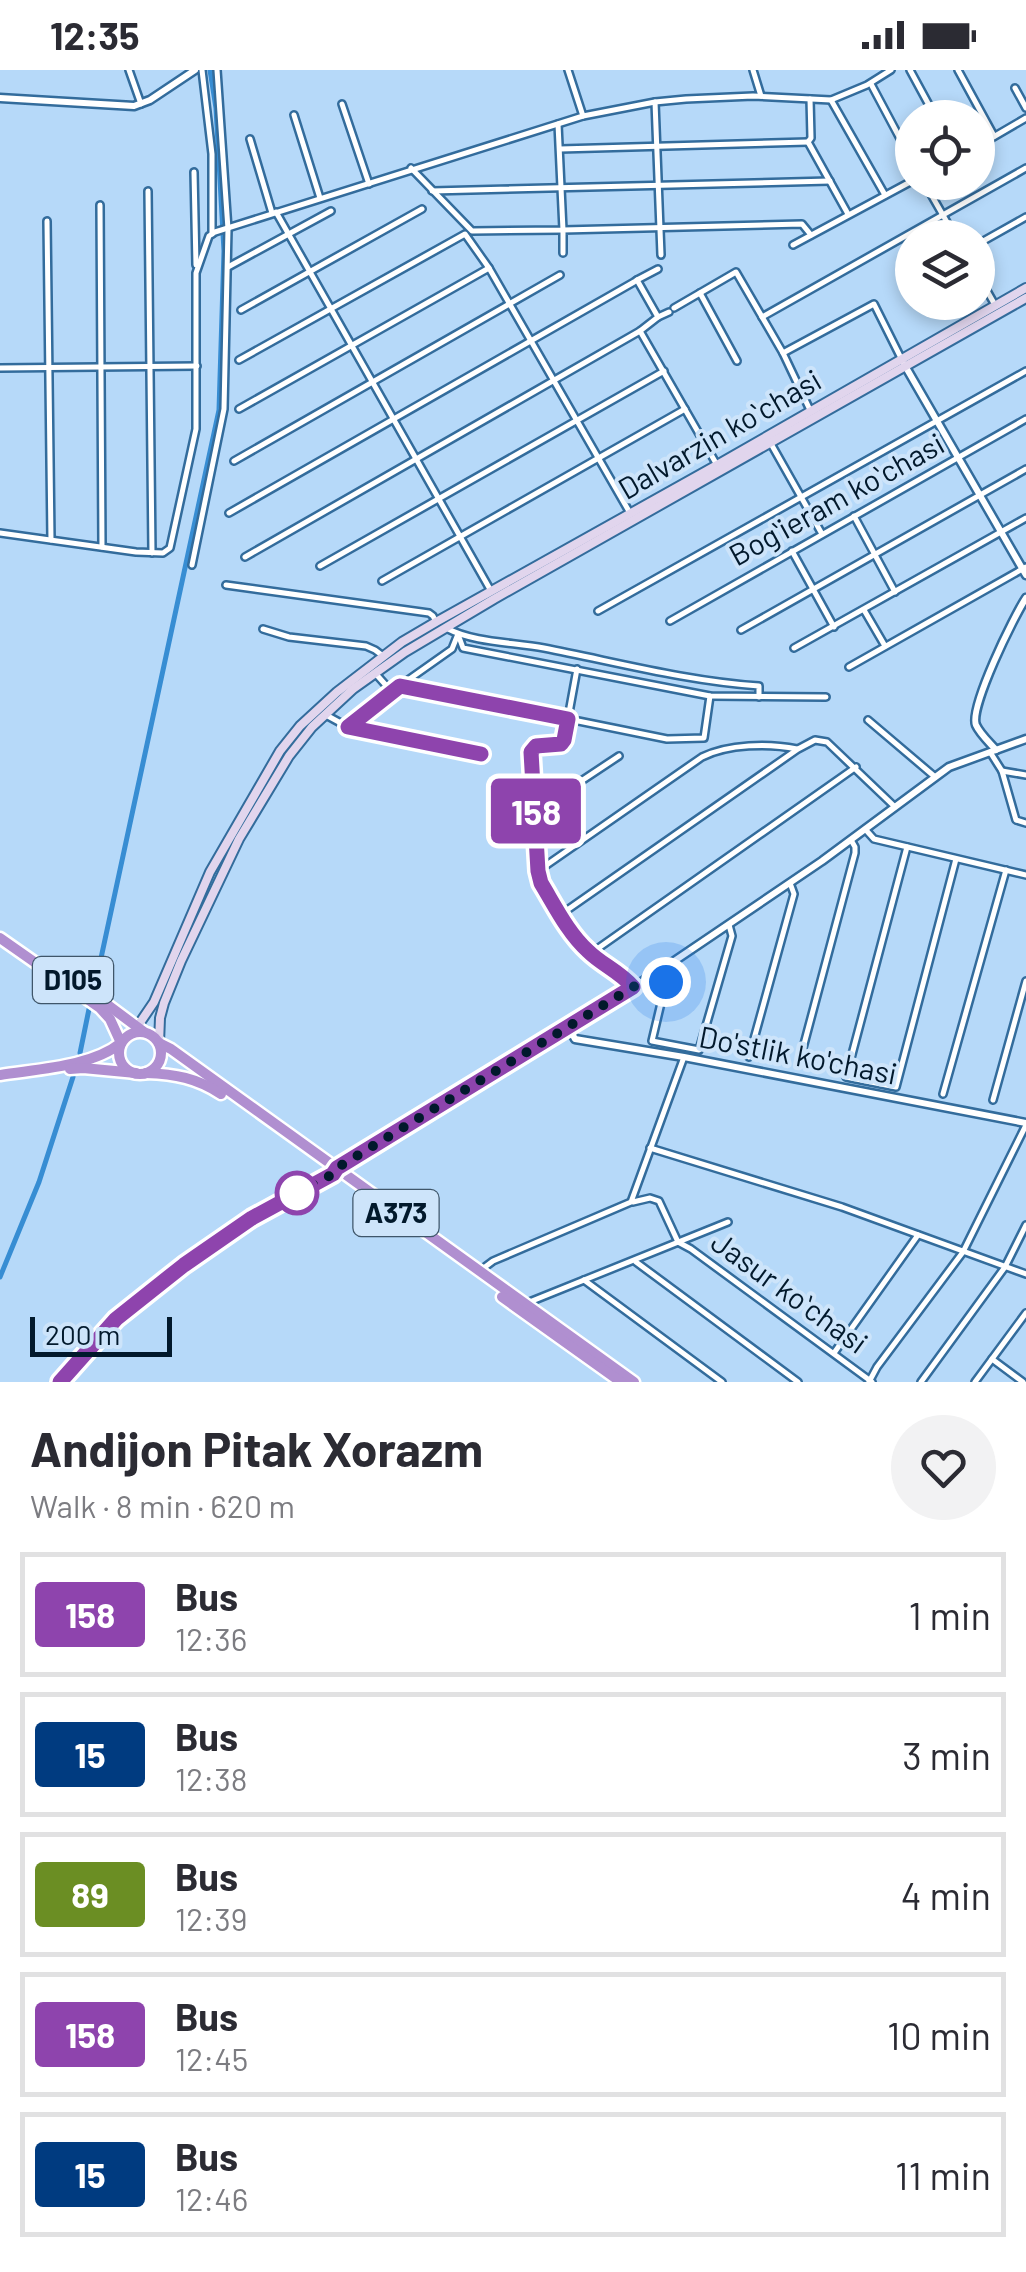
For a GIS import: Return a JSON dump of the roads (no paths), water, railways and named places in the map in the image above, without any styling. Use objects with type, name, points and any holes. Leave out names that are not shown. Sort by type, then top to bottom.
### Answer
[{"type":"highway","name":"D105","points":[[0,930],[86,988],[138,1030]]},
{"type":"highway","name":"D105","points":[[0,938],[100,1008],[121,1044]]},
{"type":"highway","points":[[101,1055],[112,1043],[112,1024]]},
{"type":"highway","name":"A373","points":[[0,1079],[110,1052],[138,1030],[151,1034],[621,1382]]},
{"type":"highway","points":[[121,1044],[122,1064],[141,1073],[158,1065],[159,1043]]},
{"type":"highway","name":"A373","points":[[0,1079],[83,1068],[188,1077],[203,1082],[634,1382]]},
{"type":"main road","name":"Dalvarzin koʻchasi","points":[[995,304],[1026,288]]},
{"type":"main road","name":"Dalvarzin koʻchasi","points":[[402,648],[446,628],[810,410],[1026,298]]},
{"type":"main road","name":"Dalvarzin koʻchasi","points":[[957,332],[973,320]]},
{"type":"main road","name":"Dalvarzin koʻchasi","points":[[402,648],[436,622],[630,513],[770,442],[903,362]]},
{"type":"main road","points":[[138,1030],[210,872],[277,755],[384,656],[402,648]]},
{"type":"main road","points":[[323,712],[402,648]]},
{"type":"main road","points":[[159,1043],[164,1003],[214,888],[238,839],[304,729]]},
{"type":"street","points":[[129,70],[141,104]]},
{"type":"street","points":[[0,98],[114,106],[141,104],[198,70],[212,154],[214,233]]},
{"type":"street","points":[[192,564],[224,409],[228,230],[217,70]]},
{"type":"street","points":[[568,70],[582,116]]},
{"type":"street","points":[[753,70],[761,96]]},
{"type":"street","points":[[196,273],[209,236],[214,233],[582,116],[655,102],[761,96],[831,100],[891,70]]},
{"type":"street","points":[[910,70],[926,100]]},
{"type":"street","points":[[958,70],[974,100]]},
{"type":"street","points":[[871,83],[895,129]]},
{"type":"street","points":[[1015,88],[1026,108]]},
{"type":"street","points":[[808,142],[810,98]]},
{"type":"street","points":[[831,100],[884,196]]},
{"type":"street","points":[[655,102],[660,255]]},
{"type":"street","points":[[342,104],[369,184]]},
{"type":"street","points":[[294,115],[320,200]]},
{"type":"street","points":[[995,135],[1026,118]]},
{"type":"street","points":[[558,124],[563,253]]},
{"type":"street","points":[[250,139],[274,213],[491,591]]},
{"type":"street","points":[[560,148],[808,142]]},
{"type":"street","points":[[808,142],[848,215]]},
{"type":"street","points":[[412,168],[472,231],[802,224],[811,235]]},
{"type":"street","points":[[762,317],[1026,168]]},
{"type":"street","points":[[0,533],[152,553],[170,548],[196,429],[194,172]]},
{"type":"street","points":[[432,191],[830,181]]},
{"type":"street","points":[[793,245],[895,190]]},
{"type":"street","points":[[148,191],[152,553]]},
{"type":"street","points":[[935,200],[946,220]]},
{"type":"street","points":[[100,205],[102,548]]},
{"type":"street","points":[[241,310],[422,209]]},
{"type":"street","points":[[228,267],[330,211]]},
{"type":"street","points":[[995,234],[1026,216]]},
{"type":"street","points":[[47,221],[51,540]]},
{"type":"street","points":[[240,360],[464,234],[489,268],[630,513]]},
{"type":"street","points":[[239,409],[489,268]]},
{"type":"street","points":[[229,513],[658,268]]},
{"type":"street","points":[[244,557],[736,272],[783,353],[810,410]]},
{"type":"street","points":[[234,461],[560,275]]},
{"type":"street","points":[[637,280],[658,317]]},
{"type":"street","points":[[700,293],[737,361]]},
{"type":"street","points":[[783,353],[874,304],[903,362],[1025,570],[849,667]]},
{"type":"street","points":[[640,331],[718,464]]},
{"type":"street","points":[[0,368],[197,366]]},
{"type":"street","points":[[598,611],[1026,371]]},
{"type":"street","points":[[320,566],[664,372]]},
{"type":"street","points":[[382,581],[685,409]]},
{"type":"street","name":"Bogʻieram koʻchasi","points":[[670,620],[1026,419]]},
{"type":"street","points":[[770,442],[822,534]]},
{"type":"street","points":[[741,630],[1026,470]]},
{"type":"street","points":[[854,516],[895,592]]},
{"type":"street","points":[[794,648],[1026,518]]},
{"type":"street","points":[[792,551],[834,627]]},
{"type":"street","points":[[226,585],[429,613],[436,622]]},
{"type":"street","points":[[1026,598],[1002,644],[974,719],[1002,771],[1016,820],[1026,824]]},
{"type":"street","points":[[864,610],[885,646]]},
{"type":"street","points":[[446,628],[458,634],[714,682],[759,686],[759,698]]},
{"type":"street","points":[[263,629],[289,637],[366,646],[384,656]]},
{"type":"street","points":[[458,634],[463,648],[710,696],[826,697]]},
{"type":"street","points":[[348,727],[452,649],[458,634]]},
{"type":"street","points":[[578,669],[564,740],[561,744],[536,746],[531,752],[538,871],[560,916],[590,954],[621,974],[633,987]]},
{"type":"street","points":[[375,673],[392,692]]},
{"type":"street","points":[[400,686],[666,739],[702,740],[710,696]]},
{"type":"street","points":[[323,712],[348,727],[481,754]]},
{"type":"street","points":[[868,720],[934,776]]},
{"type":"street","points":[[60,1382],[116,1319],[252,1218],[661,970],[851,840],[934,776],[1026,739]]},
{"type":"street","points":[[560,916],[816,740],[827,742],[894,806]]},
{"type":"street","points":[[538,871],[714,752],[798,749]]},
{"type":"street","points":[[536,811],[618,756]]},
{"type":"street","points":[[590,954],[856,767]]},
{"type":"street","points":[[1002,771],[1026,775]]},
{"type":"street","points":[[865,829],[874,839],[1026,875]]},
{"type":"street","points":[[798,1064],[854,859],[856,847],[851,840]]},
{"type":"street","points":[[896,1086],[846,1078],[907,847]]},
{"type":"street","points":[[892,1098],[956,859]]},
{"type":"street","points":[[943,1094],[1006,870]]},
{"type":"street","points":[[749,1058],[794,894],[790,883]]},
{"type":"street","points":[[661,970],[666,982],[652,1041],[699,1050],[732,936],[729,925]]},
{"type":"street","points":[[993,1100],[1026,981]]},
{"type":"street","name":"Do'stlik ko'chasi","points":[[568,1026],[575,1040],[1026,1124]]},
{"type":"street","points":[[631,1202],[684,1058]]},
{"type":"street","points":[[870,1382],[963,1252],[1026,1124]]},
{"type":"street","points":[[650,1148],[842,1206],[1026,1274]]},
{"type":"street","points":[[479,1272],[493,1261],[631,1202],[650,1198],[659,1202],[678,1242]]},
{"type":"street","points":[[525,1304],[728,1222]]},
{"type":"street","points":[[921,1382],[1005,1267],[1026,1225]]},
{"type":"street","points":[[834,1353],[918,1236]]},
{"type":"street","name":"Jasur koʻchasi","points":[[678,1242],[870,1382]]},
{"type":"street","points":[[635,1261],[798,1382]]},
{"type":"street","points":[[584,1280],[722,1382]]},
{"type":"street","points":[[975,1382],[1026,1313]]},
{"type":"street","points":[[1018,1324],[1026,1330]]},
{"type":"street","points":[[992,1359],[1024,1382]]},
{"type":"waterway","points":[[95,986],[219,410],[224,251],[216,108],[210,70]]},
{"type":"waterway","points":[[80,1053],[89,1009]]},
{"type":"waterway","points":[[0,1277],[39,1182],[73,1077]]}]
